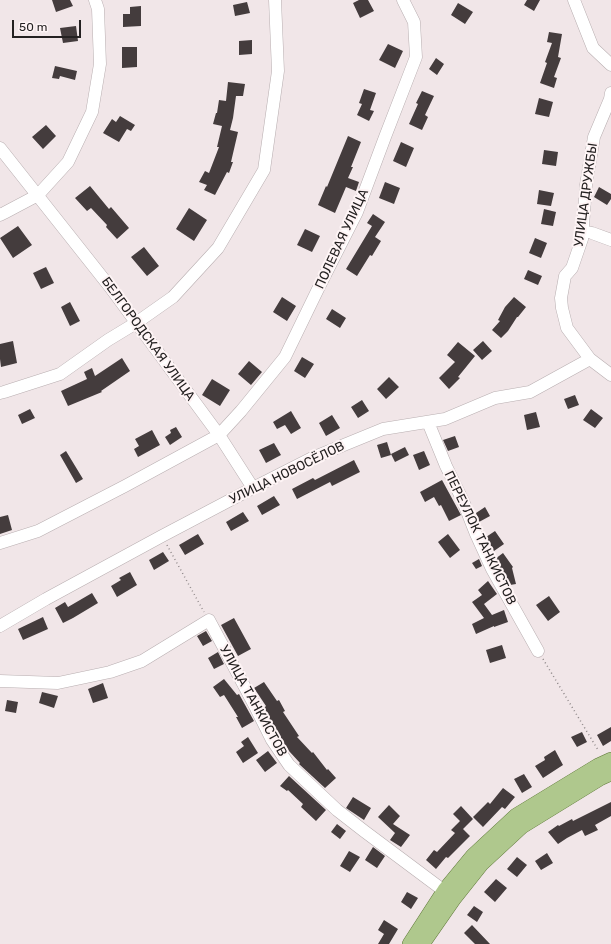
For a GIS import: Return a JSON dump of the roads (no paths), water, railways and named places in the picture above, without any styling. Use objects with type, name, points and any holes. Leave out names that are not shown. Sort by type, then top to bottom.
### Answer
[{"type":"main road","points":[[422,944],[449,894],[473,856],[516,816],[598,766],[611,760]]},
{"type":"main road","points":[[410,944],[449,894],[522,826],[600,778],[611,773]]},
{"type":"street","points":[[0,215],[38,195],[68,162],[92,112],[100,64],[98,8],[95,0]]},
{"type":"street","points":[[0,393],[60,374],[173,297],[218,248],[264,170],[278,71],[275,0]]},
{"type":"street","name":"ПОЛЕВАЯ УЛИЦА","points":[[0,543],[38,531],[219,435],[241,411],[285,357],[357,212],[416,57],[414,22],[403,0]]},
{"type":"street","points":[[574,0],[594,48],[611,65]]},
{"type":"street","name":"УЛИЦА ДРУЖБЫ","points":[[611,93],[610,99],[594,137],[586,185],[582,239],[572,268],[565,276],[561,298],[567,328],[590,359],[611,375]]},
{"type":"street","name":"БЕЛГОРОДСКАЯ УЛИЦА","points":[[0,148],[110,287],[219,435],[253,488]]},
{"type":"street","points":[[583,231],[611,240]]},
{"type":"street","name":"УЛИЦА НОВОСЁЛОВ","points":[[0,626],[46,599],[162,536],[312,458],[383,429],[445,419],[495,398],[530,392],[590,359]]},
{"type":"street","name":"ПЕРЕУЛОК ТАНКИСТОВ","points":[[428,422],[492,569],[538,651]]},
{"type":"street","name":"УЛИЦА ТАНКИСТОВ","points":[[0,681],[58,683],[110,672],[142,661],[209,620],[272,740],[289,765],[337,810],[449,894]]}]
